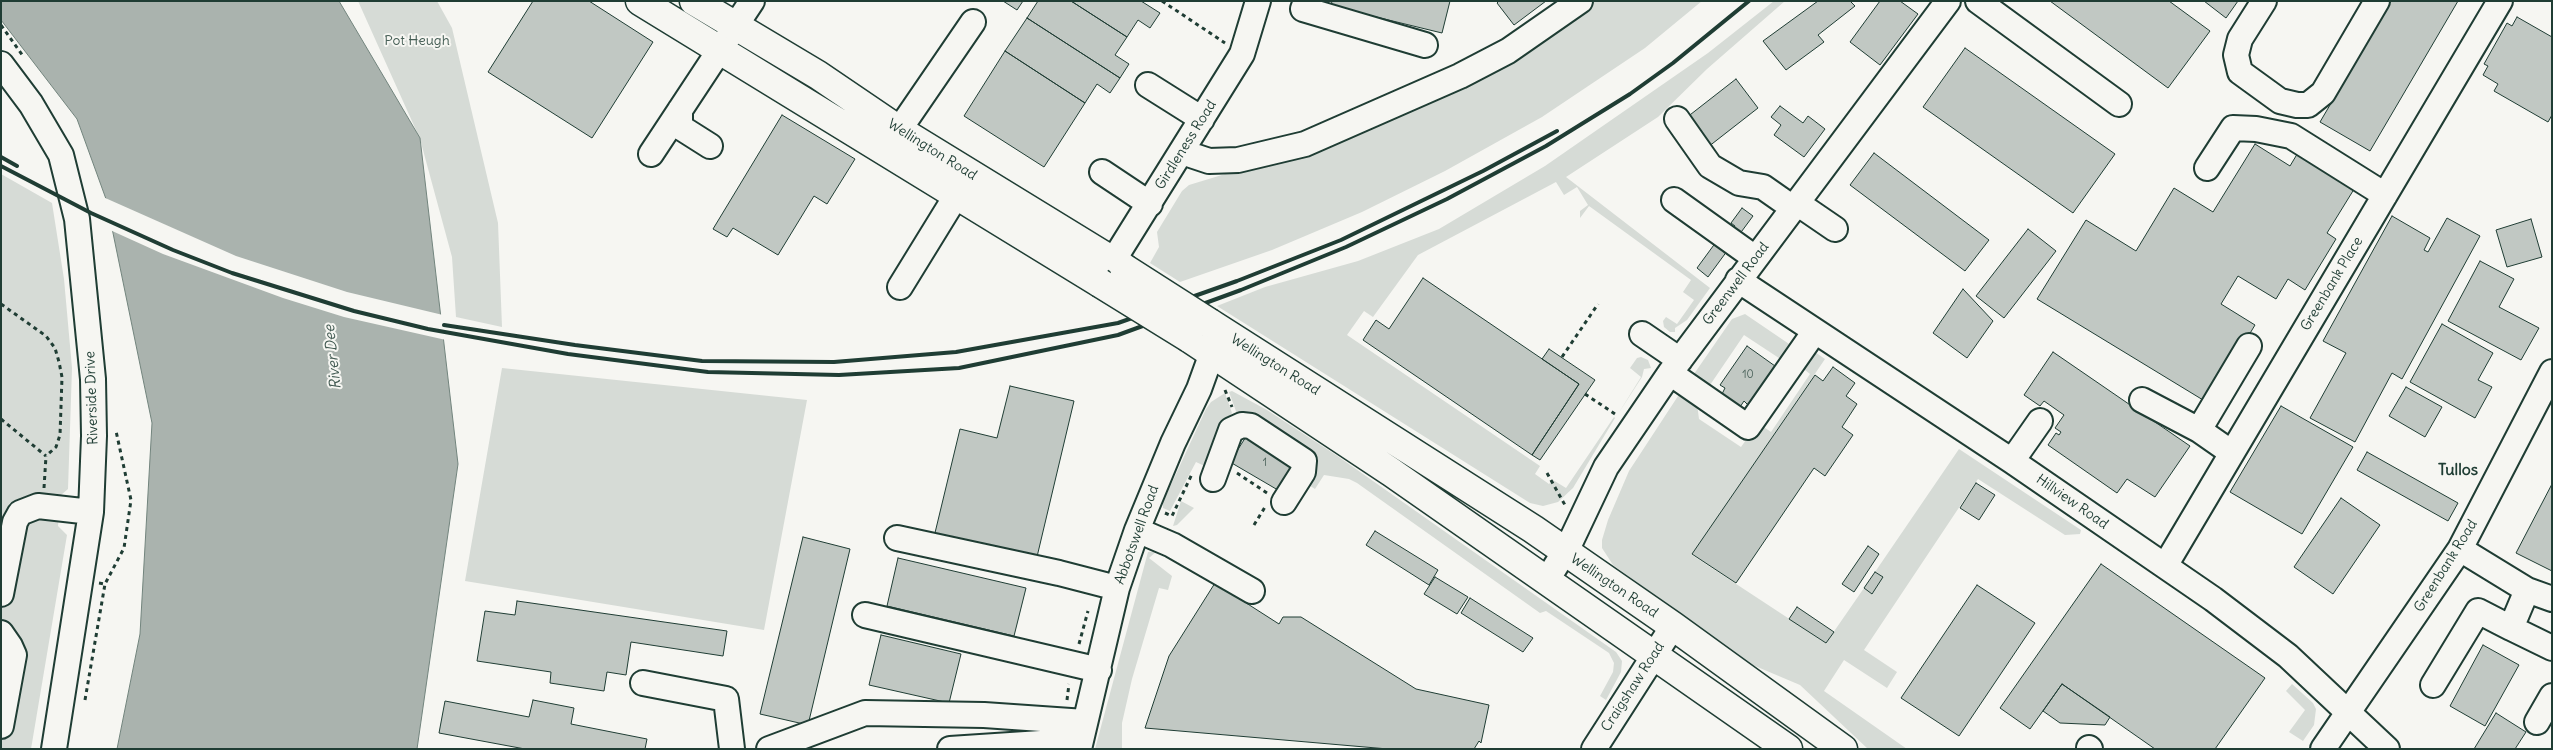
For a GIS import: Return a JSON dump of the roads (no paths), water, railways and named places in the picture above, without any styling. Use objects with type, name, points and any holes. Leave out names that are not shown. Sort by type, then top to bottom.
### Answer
[{"type":"main road","name":"Wellington Road","points":[[640,1],[956,196],[1112,271]]},
{"type":"main road","name":"Wellington Road","points":[[694,1],[818,75],[1209,337],[1391,472],[1788,749]]},
{"type":"main road","name":"Wellington Road","points":[[1209,337],[1525,524],[1673,626],[1843,749]]},
{"type":"street","points":[[651,154],[752,1]]},
{"type":"street","name":"Girdleness Road","points":[[1112,271],[1150,204],[1242,54],[1258,1]]},
{"type":"street","points":[[1306,1],[1303,9],[1425,45]]},
{"type":"street","points":[[1182,152],[1209,161],[1238,160],[1305,144],[1460,76],[1508,52],[1580,1]]},
{"type":"street","name":"Greenwell Road","points":[[1547,580],[1578,526],[1598,482],[1675,366],[1948,1]]},
{"type":"street","points":[[1978,1],[2119,104]]},
{"type":"street","points":[[2264,1],[2240,40],[2236,56],[2240,72],[2280,101],[2297,106],[2308,105],[2322,93],[2378,1]]},
{"type":"street","name":"Greenbank Place","points":[[2165,566],[2500,1]]},
{"type":"street","points":[[899,130],[974,22]]},
{"type":"street","name":"Riverside Drive","points":[[5,77],[36,111],[60,155],[77,218],[93,379],[94,436],[91,512],[54,749]]},
{"type":"street","points":[[1148,85],[1202,119]]},
{"type":"street","points":[[680,110],[680,127],[710,146]]},
{"type":"street","points":[[1677,119],[1710,166],[1739,183],[1763,187],[1835,228]]},
{"type":"street","points":[[2207,168],[2233,128],[2256,129],[2290,136],[2385,195]]},
{"type":"street","points":[[1102,172],[1150,204]]},
{"type":"street","points":[[900,287],[956,196]]},
{"type":"street","points":[[1674,200],[1755,258]]},
{"type":"street","name":"Hillview Road","points":[[1738,280],[2012,461],[2165,566],[2288,656],[2350,712],[2387,749]]},
{"type":"street","points":[[1642,334],[1675,366],[1748,427],[1815,331]]},
{"type":"street","name":"Abbotswell Road","points":[[1080,747],[1117,588],[1136,530],[1173,442],[1199,389],[1209,337]]},
{"type":"street","points":[[2198,430],[2250,346]]},
{"type":"street","name":"Greenbank Road","points":[[2323,749],[2460,549],[2552,372]]},
{"type":"street","points":[[2142,400],[2198,430],[2232,453]]},
{"type":"street","points":[[2012,461],[2040,421]]},
{"type":"street","points":[[1213,478],[1231,430],[1242,425],[1251,426],[1304,461],[1303,472],[1281,499]]},
{"type":"street","points":[[1,594],[15,522],[20,513],[38,506],[91,512]]},
{"type":"street","points":[[1136,530],[1172,545],[1252,591]]},
{"type":"street","points":[[897,538],[1058,573],[1117,588]]},
{"type":"street","points":[[2460,549],[2527,590],[2552,600]]},
{"type":"street","points":[[2512,628],[2527,590]]},
{"type":"street","points":[[2433,685],[2478,611],[2552,648]]},
{"type":"street","points":[[865,615],[1099,670]]},
{"type":"street","name":"Craigshaw Road","points":[[1594,749],[1673,626]]},
{"type":"street","points":[[1,633],[14,655],[1,726]]},
{"type":"street","points":[[643,683],[726,699],[732,749]]},
{"type":"street","points":[[2537,722],[2552,696]]},
{"type":"street","points":[[769,749],[865,713],[984,715],[1085,722]]},
{"type":"street","points":[[950,749],[1041,743],[1080,747]]},
{"type":"water","name":"River Dee","points":[[1,1],[339,1],[420,138],[458,464],[417,749],[117,749],[140,634],[152,423],[106,199],[77,119],[1,20]]},
{"type":"railway","points":[[1,166],[91,213],[173,250],[232,273],[354,311],[428,329],[568,354],[708,372],[839,375],[959,368],[1118,335],[1241,290],[1346,247],[1447,199],[1546,146],[1630,94],[1673,63],[1749,1]]},
{"type":"railway","points":[[444,325],[575,345],[702,361],[834,362],[956,352],[1118,323],[1237,281],[1341,240],[1483,171],[1557,131]]},
{"type":"railway","points":[[1,157],[17,166]]},
{"type":"district","name":"Tullos","points":[[2458,470]]},
{"type":"park label","name":"Pot Heugh","points":[[417,41]]}]
